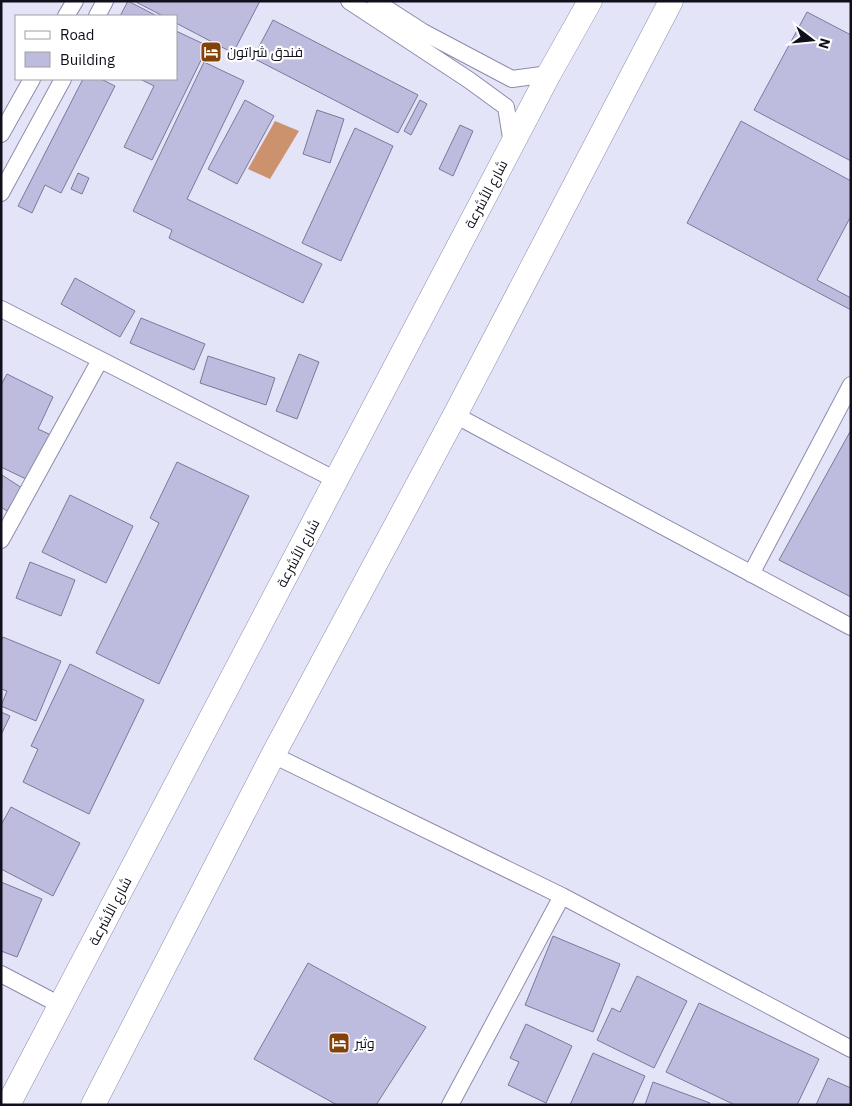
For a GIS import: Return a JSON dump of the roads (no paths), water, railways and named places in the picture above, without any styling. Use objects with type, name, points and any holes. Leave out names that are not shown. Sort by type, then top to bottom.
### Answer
[{"type":"street","points":[[67,15],[75,1]]},
{"type":"street","points":[[98,15],[105,1]]},
{"type":"street","points":[[348,1],[506,106],[512,144]]},
{"type":"street","points":[[376,1],[423,32],[512,79],[549,74]]},
{"type":"street","name":"شارع الأشرعة","points":[[8,1105],[512,144],[590,1]]},
{"type":"street","points":[[93,1105],[273,755],[455,415],[660,12],[671,1]]},
{"type":"street","points":[[1,134],[31,80]]},
{"type":"street","points":[[1,194],[62,80]]},
{"type":"street","points":[[1,309],[336,480]]},
{"type":"street","points":[[1,540],[100,360]]},
{"type":"street","points":[[751,574],[851,385]]},
{"type":"street","points":[[455,415],[851,627]]},
{"type":"street","points":[[273,755],[562,896],[851,1049]]},
{"type":"street","points":[[452,1104],[562,896]]},
{"type":"street","points":[[1,974],[60,1005]]},
{"type":"place","name":"فندق شراتون","points":[[211,52]]},
{"type":"place","name":"وثير","points":[[339,1043]]}]
